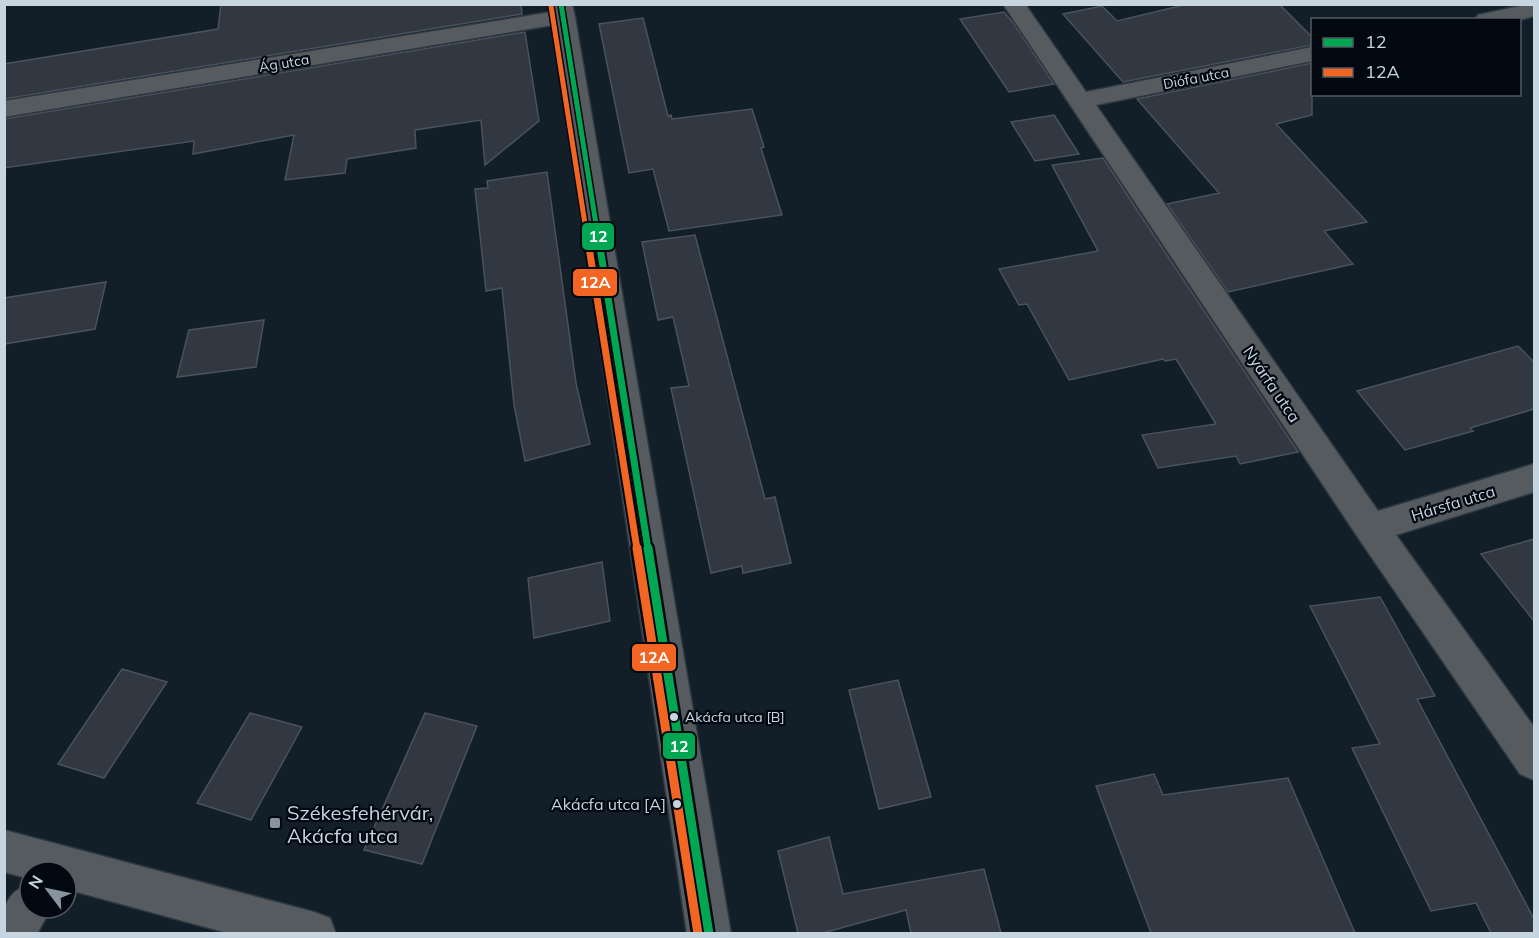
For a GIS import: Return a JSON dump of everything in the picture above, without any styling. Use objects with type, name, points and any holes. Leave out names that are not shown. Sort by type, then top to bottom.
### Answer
[{"type":"street","name":"Nyárfa utca","points":[[1014,4],[1371,528],[1534,760]]},
{"type":"street","points":[[1496,18],[1534,10]]},
{"type":"street","points":[[562,11],[709,933]]},
{"type":"street","name":"Ág utca","points":[[4,109],[562,11]]},
{"type":"street","name":"Diófa utca","points":[[1079,101],[1311,54]]},
{"type":"street","name":"Hársfa utca","points":[[1371,528],[1534,478]]},
{"type":"street","points":[[6,854],[25,860]]},
{"type":"street","points":[[78,875],[314,933]]},
{"type":"street","points":[[12,933],[20,920]]},
{"type":"building","points":[[221,4],[521,4],[522,14],[4,99],[4,64],[218,29]]},
{"type":"building","points":[[1188,4],[1279,4],[1311,36],[1311,45],[1123,82],[1063,14],[1102,6],[1117,21]]},
{"type":"building","points":[[1004,12],[1054,84],[1009,92],[960,19]]},
{"type":"building","points":[[643,18],[668,116],[671,115],[672,119],[752,109],[764,147],[761,148],[782,215],[669,231],[653,169],[629,173],[599,24]]},
{"type":"building","points":[[525,32],[539,121],[485,165],[481,120],[415,130],[416,148],[347,159],[345,173],[285,180],[294,135],[193,154],[194,141],[4,168],[4,119]]},
{"type":"building","points":[[1311,63],[1312,115],[1276,124],[1367,222],[1324,231],[1353,264],[1228,292],[1167,204],[1219,193],[1137,99]]},
{"type":"building","points":[[1054,115],[1079,154],[1035,161],[1011,122]]},
{"type":"building","points":[[1103,158],[1298,452],[1240,464],[1236,456],[1158,468],[1142,435],[1216,424],[1176,359],[1165,361],[1163,359],[1069,380],[1027,304],[1019,305],[999,269],[1098,251],[1052,165]]},
{"type":"building","points":[[547,172],[576,383],[590,444],[525,461],[514,405],[502,288],[486,291],[475,189],[488,188],[487,181]]},
{"type":"building","points":[[695,235],[765,499],[775,497],[791,563],[743,573],[742,566],[711,573],[671,388],[689,386],[673,317],[658,320],[642,242]]},
{"type":"building","points":[[106,282],[95,329],[4,344],[4,298]]},
{"type":"building","points":[[264,320],[256,367],[177,377],[189,330]]},
{"type":"building","points":[[1518,346],[1534,362],[1534,409],[1470,428],[1473,431],[1405,450],[1357,391]]},
{"type":"building","points":[[1534,539],[1534,621],[1481,554]]},
{"type":"building","points":[[602,562],[610,621],[534,638],[528,578]]},
{"type":"building","points":[[1380,597],[1435,696],[1417,699],[1534,919],[1534,933],[1491,933],[1476,903],[1431,911],[1352,748],[1380,744],[1310,606]]},
{"type":"building","points":[[122,669],[167,682],[104,778],[58,764]]},
{"type":"building","points":[[898,680],[931,797],[879,809],[849,690]]},
{"type":"building","points":[[250,713],[302,727],[251,820],[197,803]]},
{"type":"building","points":[[425,713],[477,726],[422,864],[364,850]]},
{"type":"building","points":[[1154,774],[1163,795],[1288,778],[1355,933],[1151,933],[1096,786]]},
{"type":"building","points":[[829,837],[843,894],[984,869],[1001,933],[911,933],[906,910],[823,933],[798,933],[778,851]]},
{"type":"transit line","name":"12","points":[[561,4],[709,934]]},
{"type":"transit line","name":"12A","points":[[551,6],[698,934]]},
{"type":"place","name":"Akácfa utca [B]","points":[[674,717]]},
{"type":"place","name":"Akácfa utca [A]","points":[[677,804]]},
{"type":"place","name":"Székesfehérvár, Akácfa utca","points":[[275,823]]}]
